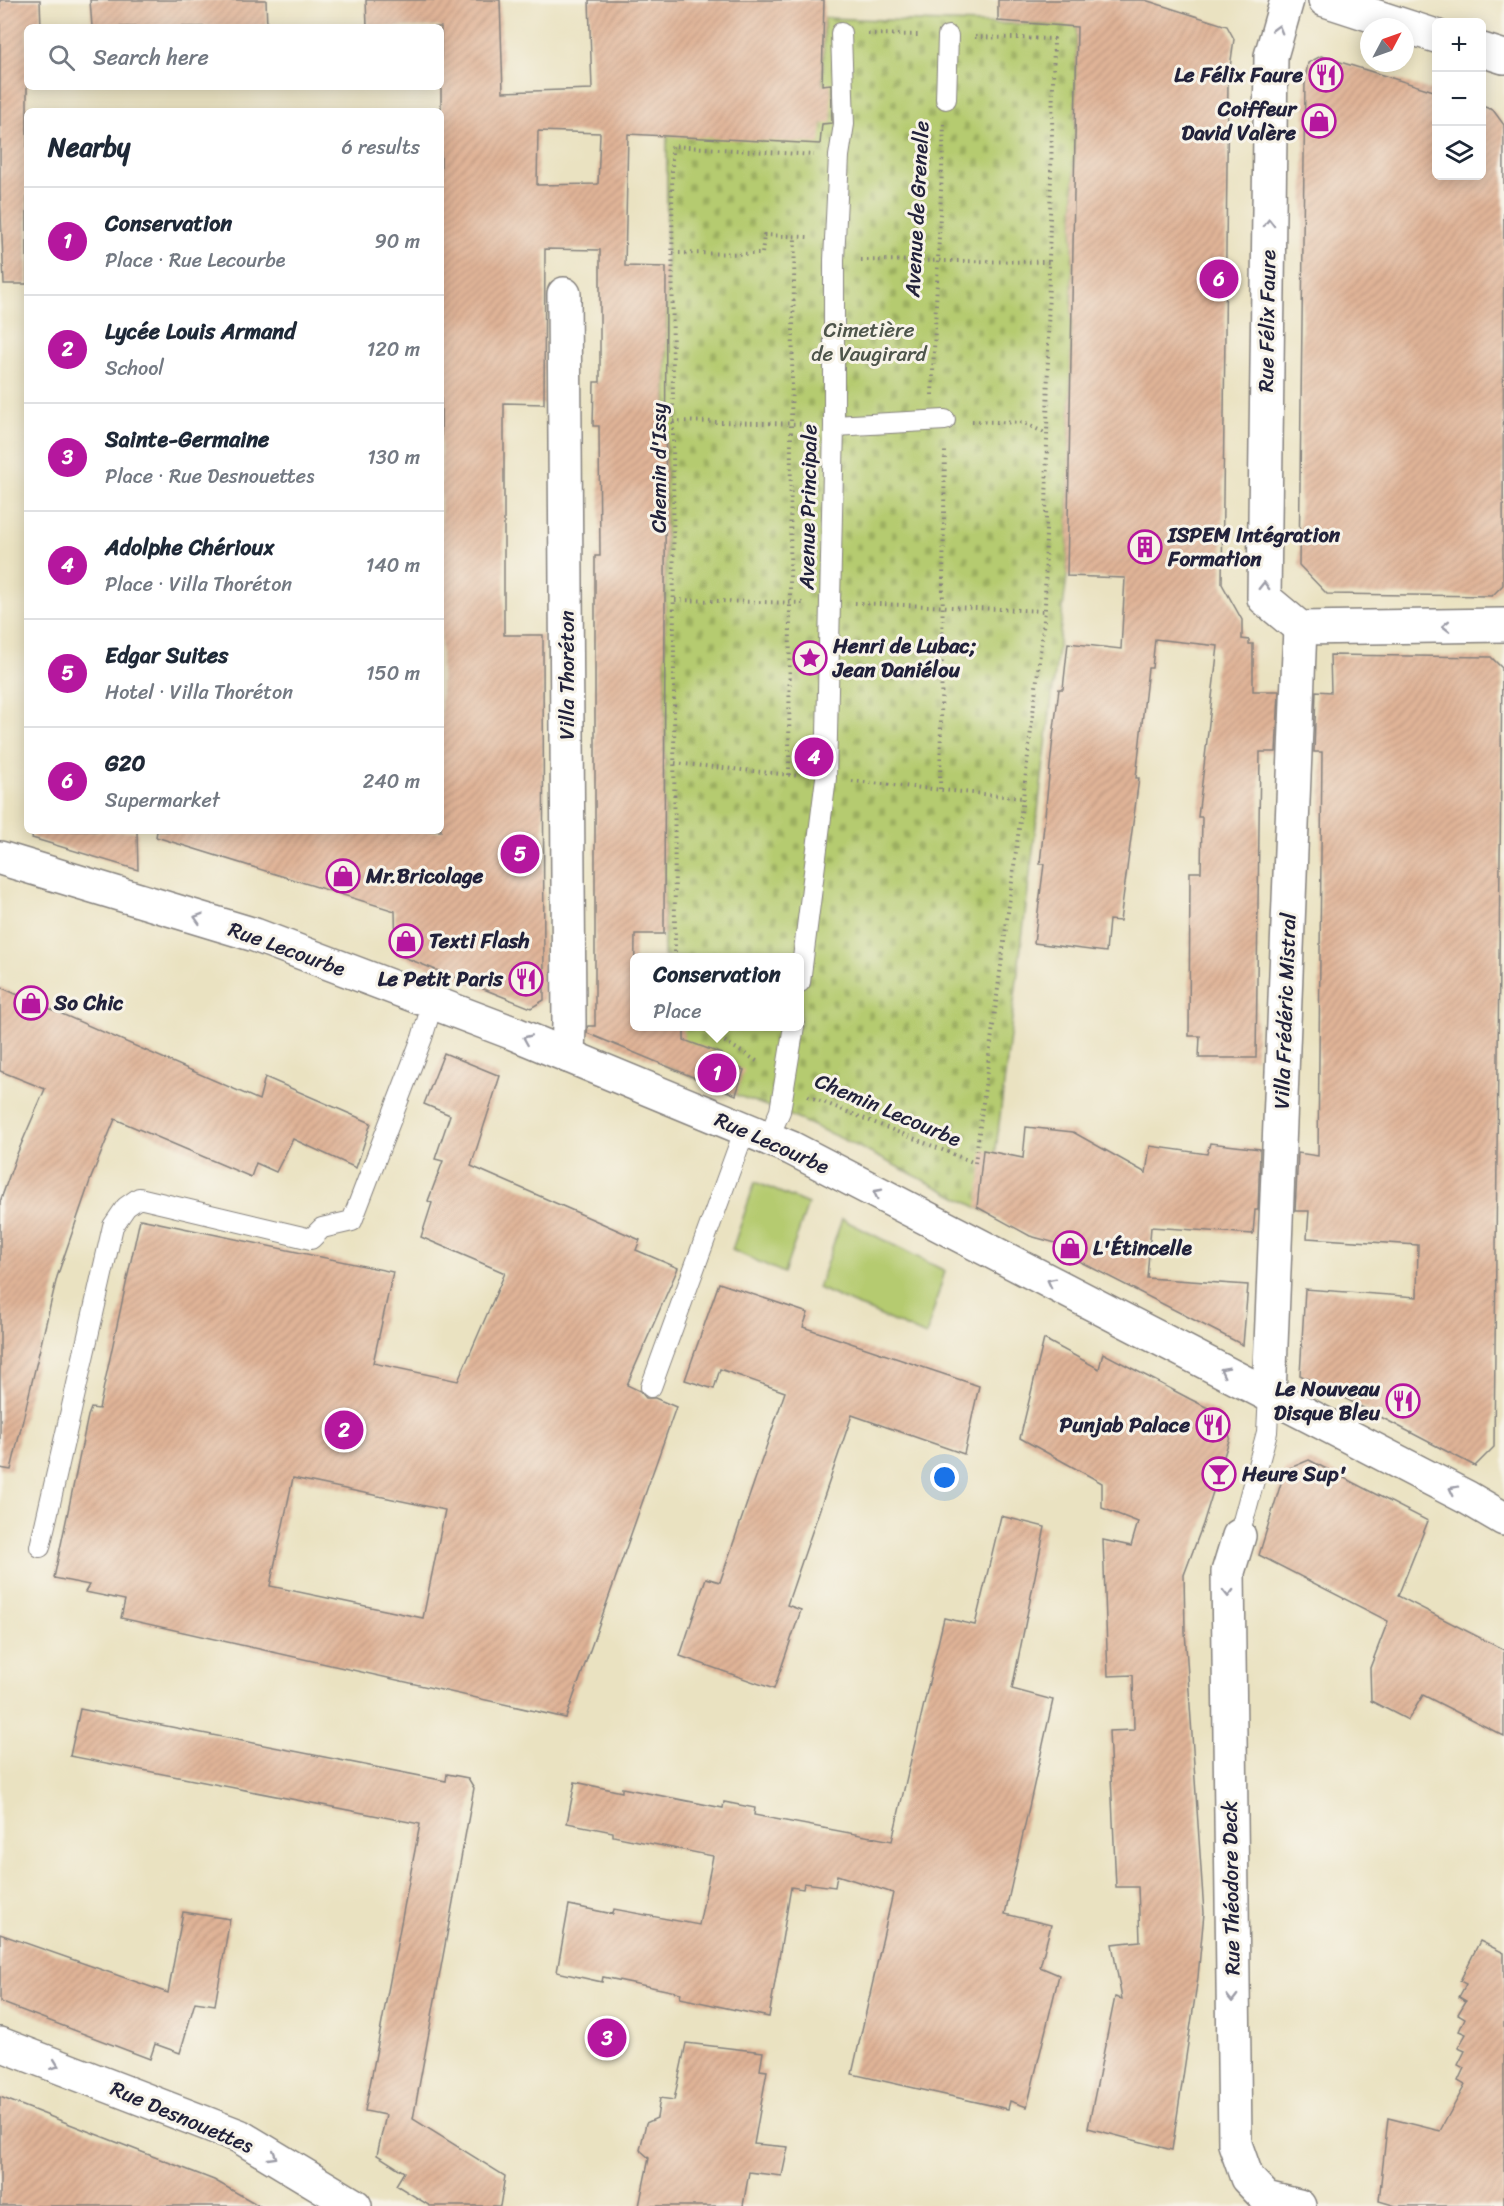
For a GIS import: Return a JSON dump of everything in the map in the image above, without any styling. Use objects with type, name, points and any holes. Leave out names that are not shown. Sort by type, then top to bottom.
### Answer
[{"type":"street","name":"Rue Félix Faure","points":[[1287,0],[1271,56],[1263,598],[1300,628]]},
{"type":"street","points":[[1325,0],[1432,34]]},
{"type":"street","points":[[1486,51],[1504,57]]},
{"type":"street","name":"Villa Thoréton","points":[[564,294],[570,1023],[568,1056]]},
{"type":"street","points":[[1300,628],[1504,625]]},
{"type":"street","name":"Villa Frédéric Mistral","points":[[1269,1394],[1300,628]]},
{"type":"street","name":"Rue Lecourbe","points":[[0,858],[255,935],[434,1002],[568,1056],[765,1126],[791,1148],[1269,1394],[1504,1519]]},
{"type":"street","name":"Rue Théodore Deck","points":[[1239,1536],[1228,1572],[1235,2144],[1247,2178],[1266,2198],[1299,2206]]},
{"type":"street","name":"Rue Desnouettes","points":[[0,2044],[239,2136],[355,2206]]},
{"type":"lane","name":"Avenue Principale","points":[[804,953],[826,778],[834,426],[834,260],[839,156],[844,124],[842,33]]},
{"type":"lane","name":"Avenue de Grenelle","points":[[946,99],[948,36]]},
{"type":"lane","points":[[834,426],[938,420]]},
{"type":"lane","points":[[40,1547],[113,1226],[126,1207],[139,1198],[311,1239],[322,1228],[352,1221],[434,1002]]},
{"type":"lane","points":[[651,1387],[787,1079],[793,1031]]},
{"type":"lane","points":[[1239,1536],[1267,1432],[1269,1394]]},
{"type":"path","points":[[938,420],[1024,423],[1047,434],[1053,39]]},
{"type":"path","name":"Avenue de Grenelle","points":[[940,789],[938,262],[946,99]]},
{"type":"path","name":"Chemin d'Issy","points":[[675,953],[672,146],[839,156]]},
{"type":"path","points":[[673,253],[762,254],[764,235],[836,240]]},
{"type":"path","points":[[789,775],[791,424],[795,236]]},
{"type":"path","points":[[834,260],[1049,262]]},
{"type":"path","points":[[673,421],[834,426]]},
{"type":"path","name":"Chemin Lecourbe","points":[[707,1031],[787,1079],[810,1097],[975,1162],[1046,610],[1047,434]]},
{"type":"green space","name":"Cimetière de Vaugirard","points":[[824,18],[1077,26],[1067,576],[988,1213],[849,1142],[780,1111],[664,1065],[664,1031],[804,1031],[804,953],[664,953],[667,136],[822,124]]},
{"type":"green space","points":[[755,1182],[808,1204],[784,1273],[732,1250]]},
{"type":"green space","points":[[842,1219],[945,1271],[926,1336],[818,1288]]},
{"type":"building","points":[[0,0],[40,0],[41,24],[24,24],[24,90],[27,90],[27,108],[24,108],[24,284],[4,284],[0,192]]},
{"type":"building","points":[[90,0],[266,0],[267,24],[92,24]]},
{"type":"building","points":[[366,0],[500,0],[503,92],[592,89],[589,0],[824,0],[822,85],[831,84],[832,123],[822,124],[820,144],[628,134],[625,266],[666,267],[664,934],[635,934],[635,953],[630,953],[630,1031],[684,1031],[684,1040],[722,1054],[720,1060],[744,1070],[736,1095],[587,1033],[588,1026],[595,1026],[595,556],[600,556],[599,426],[593,426],[594,382],[600,382],[600,250],[545,249],[544,404],[504,403],[504,635],[543,635],[544,1000],[531,1008],[396,954],[395,911],[156,837],[156,834],[444,834],[444,108],[441,108],[441,90],[444,90],[444,24],[367,24]],"holes":[[[538,131],[600,133],[598,184],[537,185]]]},
{"type":"building","points":[[998,0],[1145,0],[1227,26],[1234,39],[1228,82],[1222,584],[1242,620],[1242,639],[1249,640],[1249,644],[1253,644],[1253,691],[1279,691],[1276,752],[1260,752],[1256,1058],[1199,1058],[1200,1036],[1189,1036],[1190,872],[1201,872],[1202,817],[1198,817],[1218,646],[1155,639],[1152,668],[1148,668],[1136,778],[1139,778],[1120,921],[1109,920],[1106,952],[1034,943],[1044,864],[1040,864],[1053,737],[1059,689],[1063,689],[1068,643],[1121,649],[1125,578],[1067,576],[1077,27],[998,21]]},
{"type":"building","points":[[1321,56],[1360,68],[1360,72],[1373,72],[1432,90],[1432,180],[1486,180],[1486,107],[1493,110],[1504,125],[1503,585],[1492,596],[1327,594],[1299,565],[1305,79],[1308,63]]},
{"type":"building","points":[[1330,655],[1491,657],[1502,668],[1494,1447],[1475,1466],[1300,1375],[1305,1289],[1417,1297],[1418,1245],[1307,1238],[1309,1211],[1295,1211],[1298,1153],[1318,1156],[1322,752],[1314,752],[1316,691],[1331,692]]},
{"type":"building","points":[[33,834],[137,834],[138,870],[32,838]]},
{"type":"building","points":[[0,987],[259,1100],[265,1077],[371,1123],[356,1168],[293,1139],[276,1172],[256,1163],[251,1177],[115,1119],[91,1178],[57,1277],[11,1470],[0,1468],[0,1202],[17,1154],[45,1089],[0,1071]]},
{"type":"building","points":[[444,1053],[500,1076],[471,1166],[640,1240],[636,1250],[678,1268],[627,1385],[640,1391],[646,1398],[655,1398],[676,1407],[566,1718],[121,1618],[125,1600],[85,1592],[89,1585],[54,1578],[88,1416],[91,1408],[99,1409],[140,1219],[393,1272],[373,1363],[458,1381],[505,1273],[421,1237],[432,1203],[428,1201],[443,1161],[435,1159],[450,1115],[424,1104]],"holes":[[[293,1478],[445,1510],[423,1618],[270,1586]]]},
{"type":"building","points":[[1026,1127],[1073,1132],[1146,1173],[1150,1146],[1207,1154],[1210,1143],[1260,1149],[1258,1210],[1255,1210],[1253,1234],[1151,1227],[1147,1278],[1248,1285],[1243,1345],[1065,1254],[1067,1246],[1030,1236],[977,1207],[983,1150],[1023,1158]]},
{"type":"building","points":[[719,1283],[808,1313],[803,1327],[979,1386],[964,1454],[852,1415],[787,1605],[801,1610],[774,1689],[680,1656],[706,1578],[720,1582],[785,1392],[720,1369],[714,1389],[685,1380]]},
{"type":"building","points":[[1044,1339],[1099,1369],[1103,1353],[1220,1414],[1230,1437],[1203,1524],[1184,1575],[1185,1631],[1204,1913],[1198,1977],[1172,2150],[1088,2128],[1115,1997],[1122,1999],[1112,1944],[1140,1941],[1138,1887],[1116,1887],[1109,1731],[1134,1730],[1133,1675],[1108,1676],[1103,1540],[1131,1546],[1138,1522],[1102,1508],[1102,1483],[1020,1438]]},
{"type":"building","points":[[1309,1460],[1428,1521],[1398,1596],[1504,1650],[1504,1736],[1423,1695],[1408,1720],[1371,1701],[1370,1668],[1388,1621],[1259,1555],[1285,1470]]},
{"type":"building","points":[[1001,1516],[1045,1527],[1012,1689],[1053,1700],[1005,1914],[1051,1925],[1040,1967],[1059,1975],[1027,2107],[1010,2101],[1008,2109],[852,2074],[893,1893],[837,1875],[835,1887],[804,1883],[803,1889],[791,1887],[769,2017],[680,1998],[681,1993],[603,1977],[602,1982],[557,1972],[569,1905],[613,1914],[614,1909],[699,1925],[713,1856],[613,1836],[613,1832],[567,1823],[575,1782],[622,1792],[622,1788],[723,1808],[724,1802],[755,1808],[754,1815],[892,1841],[944,1618],[975,1625]]},
{"type":"building","points":[[80,1709],[446,1781],[447,1774],[468,1778],[474,1788],[413,2119],[505,2176],[500,2206],[430,2206],[396,2185],[404,2172],[377,2155],[386,2115],[365,2111],[420,1824],[70,1756]]},
{"type":"building","points":[[183,1912],[230,1919],[215,2005],[195,2002],[180,2053],[155,2044],[150,2059],[0,2002],[0,1934],[168,1993]]},
{"type":"building","points":[[1480,1941],[1504,1953],[1504,2206],[1396,2206],[1379,2201],[1388,2118],[1440,2131],[1465,2085],[1458,2081],[1464,2068],[1458,2065],[1465,2051],[1458,2048],[1466,2034],[1459,2031],[1465,2018],[1458,2014],[1466,2001],[1459,1997],[1466,1984],[1460,1981]]},
{"type":"building","points":[[686,2043],[763,2052],[760,2070],[767,2071],[754,2144],[788,2147],[782,2176],[749,2172],[743,2206],[639,2206],[649,2158],[640,2150],[646,2123],[657,2118],[660,2098],[674,2100]]},
{"type":"building","points":[[0,2097],[214,2180],[260,2206],[0,2206]]},
{"type":"place","name":"Le Félix Faure","points":[[1326,75]]},
{"type":"place","name":"Coiffeur David Valère","points":[[1319,121]]},
{"type":"place","name":"G20","points":[[1219,279]]},
{"type":"place","name":"ISPEM Intégration Formation","points":[[1145,547]]},
{"type":"place","name":"Henri de Lubac; Jean Daniélou","points":[[810,658]]},
{"type":"place","name":"Adolphe Chérioux","points":[[814,757]]},
{"type":"place","name":"Edgar Suites","points":[[520,854]]},
{"type":"place","name":"Mr.Bricolage","points":[[343,876]]},
{"type":"place","name":"Texti Flash","points":[[406,941]]},
{"type":"place","name":"Le Petit Paris","points":[[526,979]]},
{"type":"place","name":"So Chic","points":[[31,1003]]},
{"type":"place","name":"Conservation","points":[[717,1073]]},
{"type":"place","name":"L'Étincelle","points":[[1070,1248]]},
{"type":"place","name":"Le Nouveau Disque Bleu","points":[[1403,1401]]},
{"type":"place","name":"Punjab Palace","points":[[1213,1425]]},
{"type":"place","name":"Lycée Louis Armand","points":[[344,1430]]},
{"type":"place","name":"Heure Sup'","points":[[1219,1474]]},
{"type":"place","name":"Sainte-Germaine","points":[[607,2038]]}]
